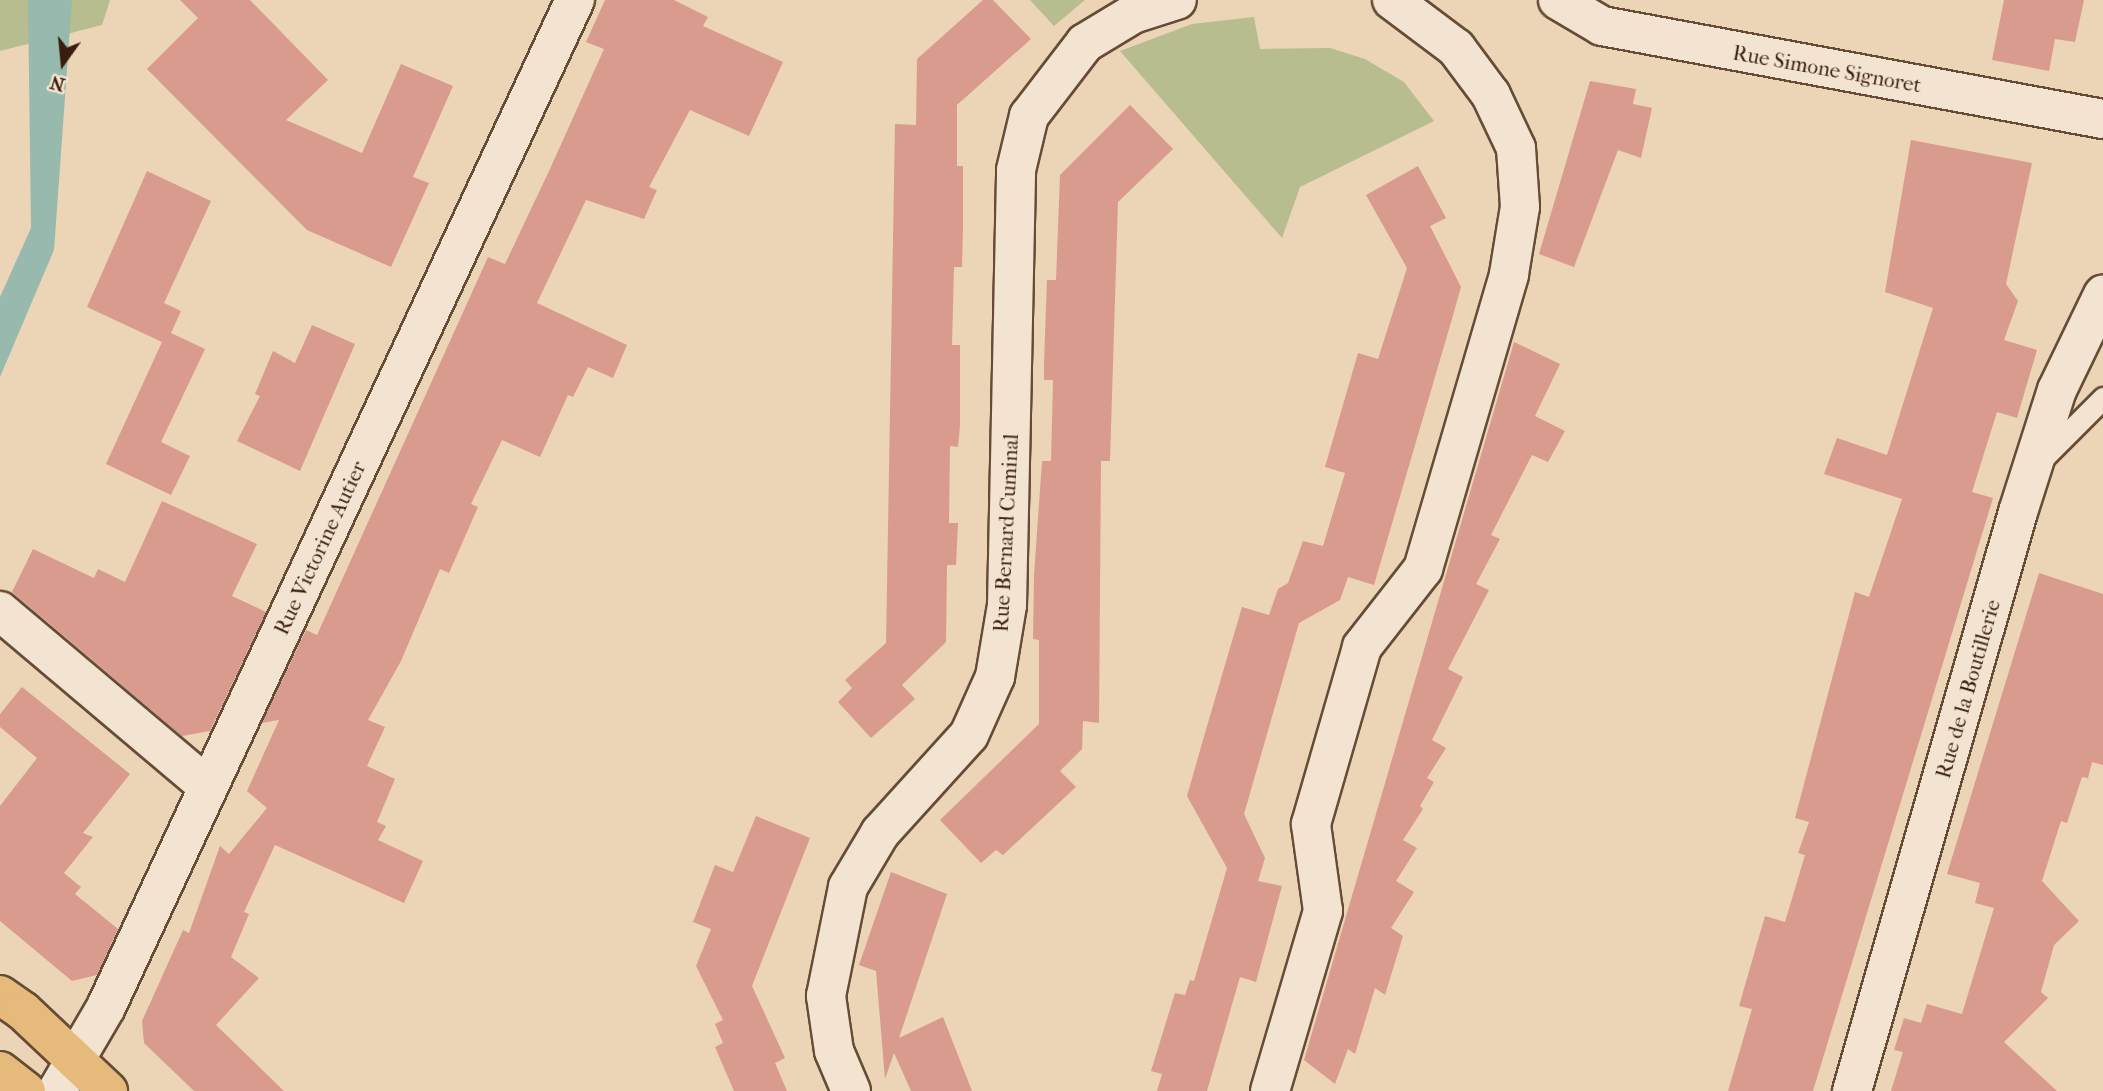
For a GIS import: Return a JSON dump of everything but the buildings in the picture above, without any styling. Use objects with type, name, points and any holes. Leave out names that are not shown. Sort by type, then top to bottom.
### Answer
[{"type":"main road","points":[[0,995],[68,1076],[108,1091]]},
{"type":"main road","points":[[0,1071],[26,1091]]},
{"type":"street","name":"Rue Victorine Autier","points":[[68,1076],[208,787],[575,0]]},
{"type":"street","name":"Rue Bernard Cuminal","points":[[851,1091],[834,1051],[826,996],[848,887],[880,833],[968,734],[995,677],[1007,605],[1016,170],[1029,116],[1085,43],[1133,14],[1177,0]]},
{"type":"street","points":[[1270,1091],[1323,911],[1311,824],[1362,647],[1423,569],[1509,274],[1520,207],[1516,148],[1491,95],[1456,48],[1392,0]]},
{"type":"street","name":"Rue Simone Signoret","points":[[1558,0],[1602,26],[2103,119]]},
{"type":"street","name":"Rue de la Boutillerie","points":[[1852,1091],[2032,468],[2057,390],[2103,295]]},
{"type":"street","points":[[0,611],[208,787]]},
{"type":"lane","points":[[2032,468],[2103,398]]},
{"type":"green space","points":[[0,0],[110,0],[102,25],[0,51]]},
{"type":"green space","points":[[1030,0],[1085,0],[1054,26]]},
{"type":"green space","points":[[1254,17],[1260,49],[1330,48],[1365,59],[1404,82],[1434,121],[1300,187],[1282,238],[1120,51],[1192,24]]},
{"type":"water","points":[[28,0],[72,0],[54,250],[0,377],[0,297],[31,228]]}]
